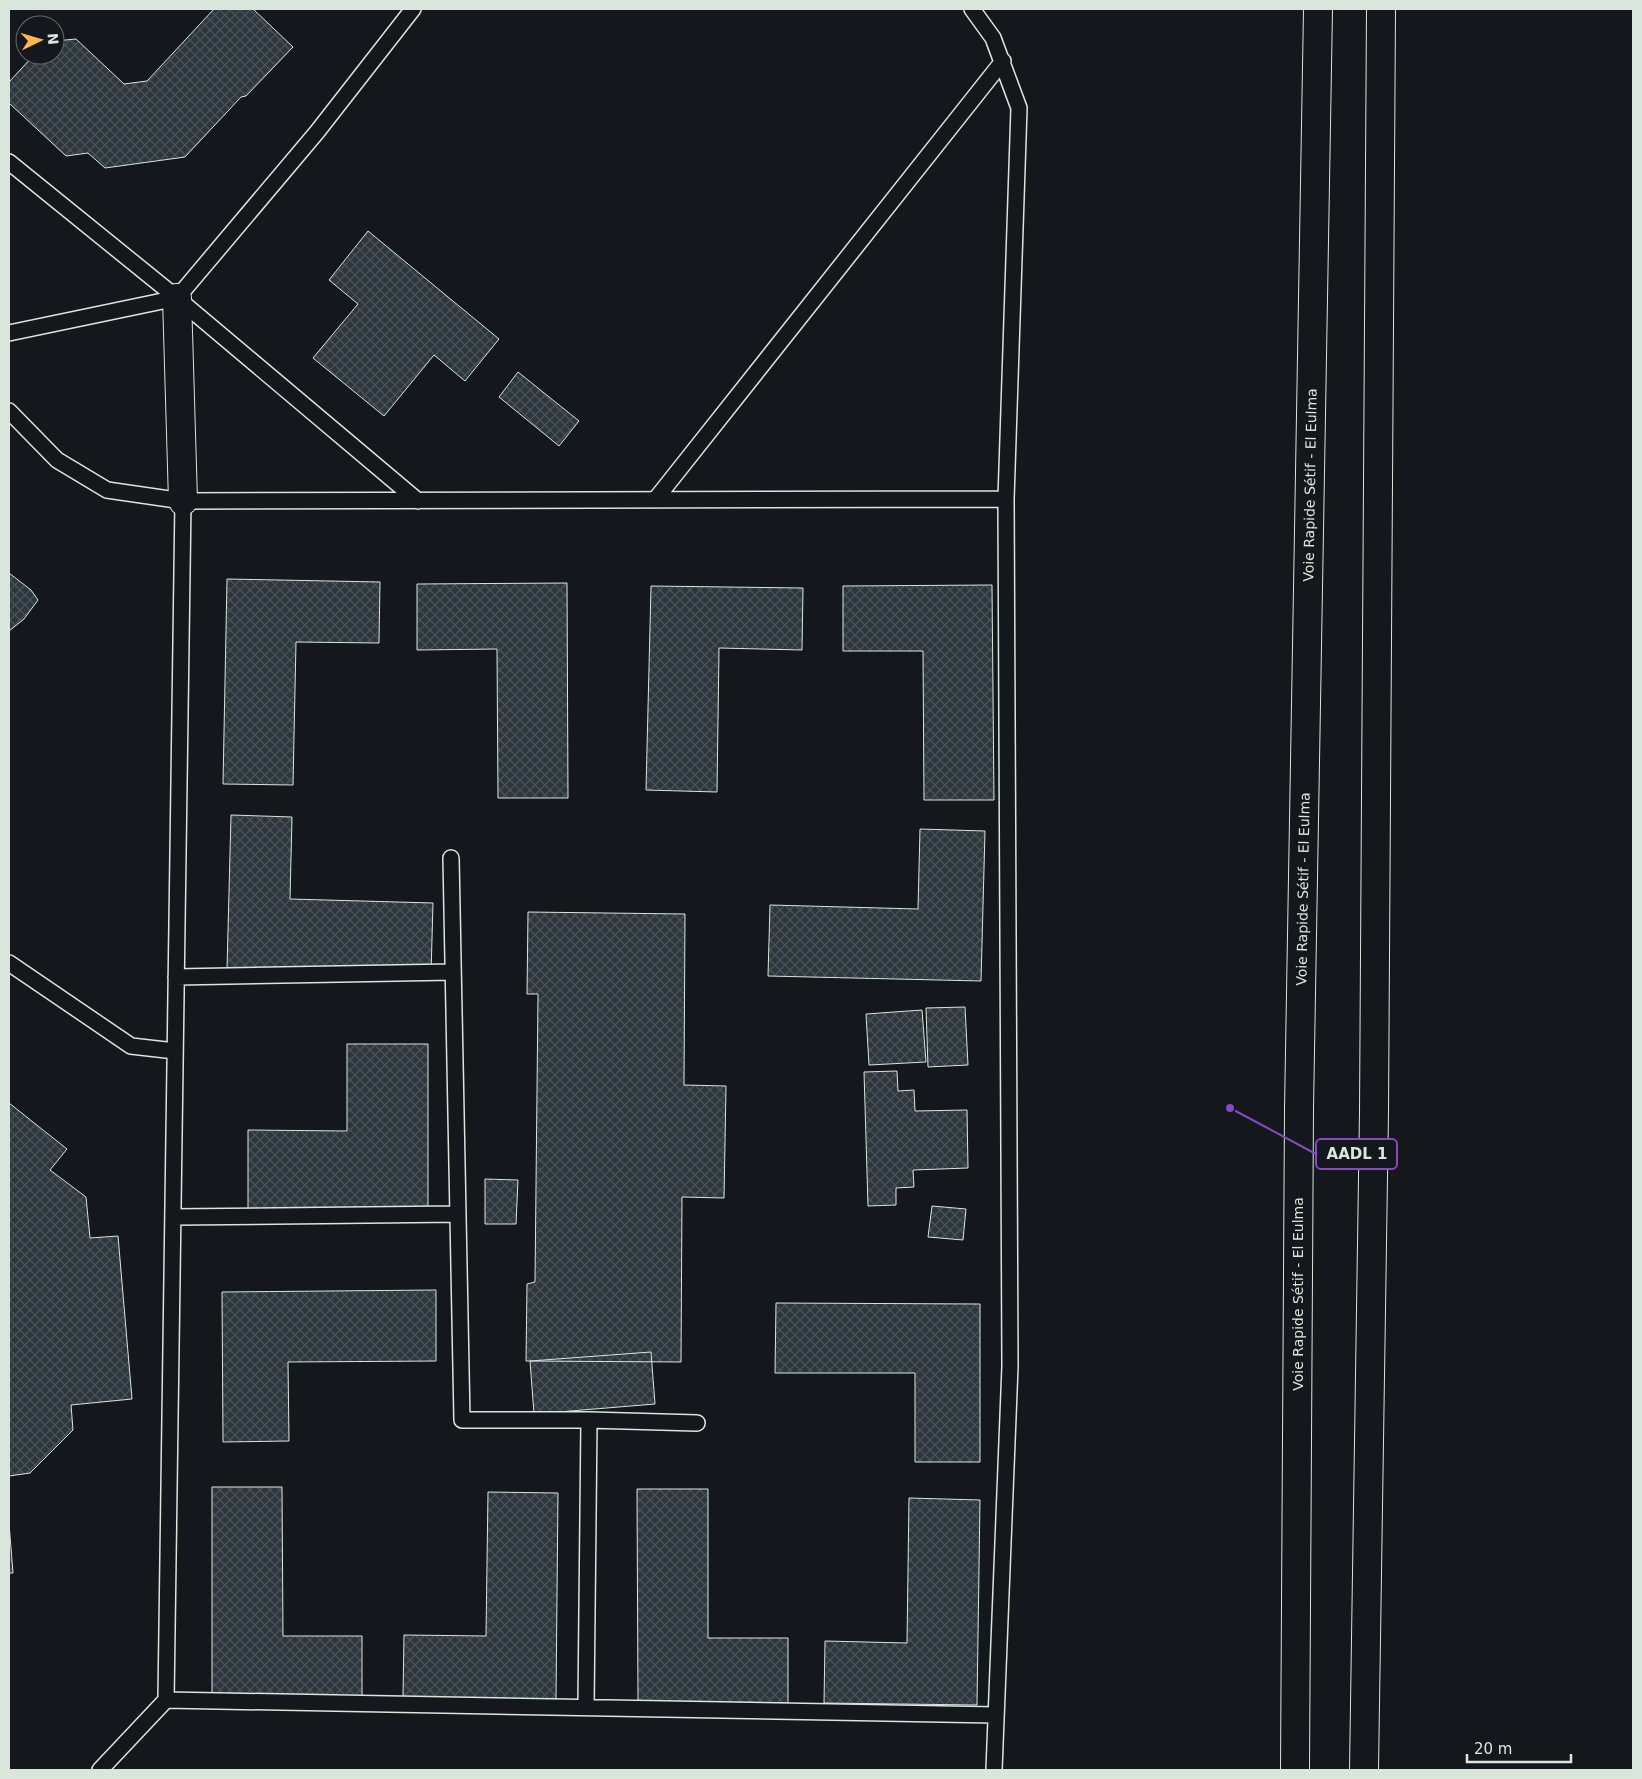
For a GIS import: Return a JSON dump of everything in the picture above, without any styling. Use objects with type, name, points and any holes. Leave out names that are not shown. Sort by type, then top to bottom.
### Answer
[{"type":"main road","name":"Voie Rapide Sétif - El Eulma","points":[[1295,1770],[1299,1099],[1318,9]]},
{"type":"main road","points":[[1364,1770],[1374,1112],[1381,9]]},
{"type":"main road","points":[[177,298],[183,501]]},
{"type":"lane","points":[[9,333],[177,298],[318,132],[413,9]]},
{"type":"lane","points":[[972,9],[993,38],[1019,108],[1006,500],[1010,1366],[994,1770]]},
{"type":"lane","points":[[655,500],[1003,61]]},
{"type":"lane","points":[[9,162],[177,298],[418,501]]},
{"type":"lane","points":[[9,411],[57,460],[108,490],[183,501],[1006,500]]},
{"type":"lane","points":[[100,1770],[166,1700],[183,501]]},
{"type":"lane","points":[[450,858],[462,1420],[589,1420],[696,1423]]},
{"type":"lane","points":[[9,963],[131,1046],[175,1051]]},
{"type":"lane","points":[[176,976],[453,972]]},
{"type":"lane","points":[[173,1217],[458,1214]]},
{"type":"lane","points":[[586,1708],[589,1420]]},
{"type":"lane","points":[[166,1700],[996,1715]]},
{"type":"building","points":[[214,9],[253,9],[293,47],[246,96],[241,97],[185,157],[105,168],[88,153],[66,156],[9,103],[9,82],[25,65],[65,65],[65,40],[76,39],[124,84],[147,81]]},
{"type":"building","points":[[368,231],[499,339],[465,381],[434,355],[384,416],[313,358],[358,304],[329,280]]},
{"type":"building","points":[[518,372],[579,421],[559,446],[499,397]]},
{"type":"building","points":[[9,573],[31,590],[38,600],[24,619],[9,631]]},
{"type":"building","points":[[227,579],[380,582],[379,643],[296,642],[293,785],[223,784]]},
{"type":"building","points":[[567,583],[568,798],[498,798],[497,649],[417,650],[417,584]]},
{"type":"building","points":[[992,585],[994,800],[924,800],[923,651],[843,651],[843,586]]},
{"type":"building","points":[[651,586],[803,588],[802,650],[719,648],[717,792],[646,790]]},
{"type":"building","points":[[231,815],[292,817],[290,899],[433,903],[431,974],[227,969]]},
{"type":"building","points":[[920,829],[985,831],[981,981],[768,976],[770,905],[918,909]]},
{"type":"building","points":[[528,912],[685,914],[684,1085],[726,1086],[724,1198],[682,1197],[681,1362],[526,1361],[527,1284],[535,1282],[538,994],[527,994]]},
{"type":"building","points":[[965,1007],[968,1065],[928,1067],[926,1008]]},
{"type":"building","points":[[922,1010],[926,1062],[869,1065],[866,1014]]},
{"type":"building","points":[[347,1044],[428,1044],[428,1213],[248,1213],[248,1130],[347,1131]]},
{"type":"building","points":[[897,1071],[898,1091],[914,1090],[915,1111],[967,1110],[968,1168],[913,1170],[914,1187],[896,1188],[896,1205],[868,1206],[864,1072]]},
{"type":"building","points":[[9,1103],[67,1149],[50,1170],[86,1197],[90,1238],[118,1236],[132,1399],[71,1405],[73,1430],[30,1473],[9,1476]]},
{"type":"building","points":[[485,1179],[518,1180],[516,1224],[485,1224]]},
{"type":"building","points":[[932,1206],[966,1209],[963,1240],[928,1237]]},
{"type":"building","points":[[436,1290],[436,1361],[288,1362],[289,1441],[223,1442],[222,1292]]},
{"type":"building","points":[[776,1303],[980,1304],[980,1462],[915,1462],[915,1373],[775,1373]]},
{"type":"building","points":[[651,1352],[655,1404],[534,1414],[530,1361]]},
{"type":"building","points":[[212,1487],[282,1487],[283,1636],[362,1636],[362,1701],[212,1701]]},
{"type":"building","points":[[637,1489],[708,1489],[708,1638],[788,1638],[788,1703],[638,1703]]},
{"type":"building","points":[[488,1492],[558,1493],[556,1699],[403,1697],[404,1635],[486,1636]]},
{"type":"building","points":[[909,1498],[980,1500],[977,1705],[824,1703],[825,1641],[907,1643]]},
{"type":"building","points":[[9,1523],[13,1573],[9,1573]]},
{"type":"place","name":"AADL 1","points":[[1230,1108]]}]
